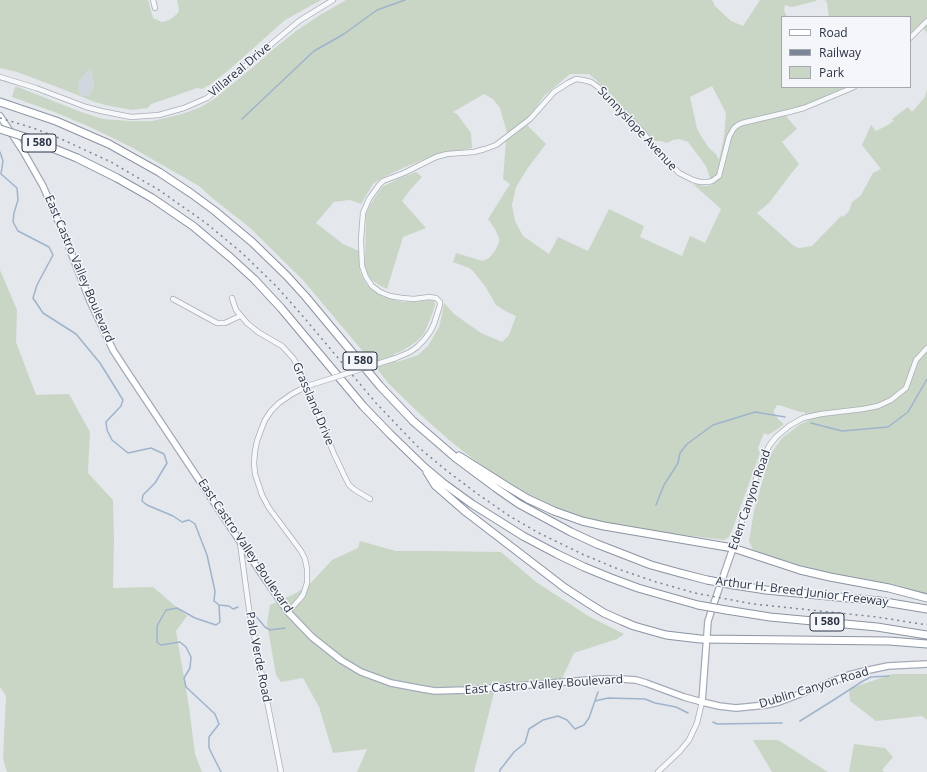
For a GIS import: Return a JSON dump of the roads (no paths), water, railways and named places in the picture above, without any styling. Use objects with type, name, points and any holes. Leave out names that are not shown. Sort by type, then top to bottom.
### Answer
[{"type":"highway","name":"Arthur H. Breed Junior Freeway","points":[[0,102],[56,121],[91,136],[159,172],[192,194],[230,223],[270,258],[293,283],[383,390],[434,441],[492,486],[523,506],[562,528],[632,558],[708,580],[766,590],[879,601],[927,609]]},
{"type":"highway","name":"I 580","points":[[0,129],[77,158],[112,175],[156,201],[192,226],[231,258],[257,283],[281,308],[373,416],[424,467],[493,518],[523,536],[593,571],[657,594],[726,610],[877,627],[927,635]]},
{"type":"highway","points":[[434,441],[522,496],[568,516],[604,526],[733,548],[805,572],[889,588],[927,598]]},
{"type":"highway","points":[[424,467],[436,485],[466,512],[557,582],[588,603],[616,618],[643,629],[676,636],[707,640],[889,641],[927,644]]},
{"type":"main road","name":"East Castro Valley Boulevard","points":[[0,116],[19,143],[43,186],[90,301],[113,350],[273,591],[288,612],[312,637],[341,660],[361,672],[391,683],[435,691],[621,679],[636,680],[702,702]]},
{"type":"main road","name":"Eden Canyon Road","points":[[702,702],[708,621],[733,548]]},
{"type":"main road","name":"Dublin Canyon Road","points":[[702,702],[731,708],[766,705],[779,702],[850,675],[869,670],[888,666],[927,664]]},
{"type":"street","points":[[153,0],[155,8]]},
{"type":"street","name":"Villareal Drive","points":[[0,77],[101,111],[131,117],[160,115],[184,108],[207,98],[299,21],[333,0]]},
{"type":"street","points":[[911,37],[927,21]]},
{"type":"street","name":"Sunnyslope Avenue","points":[[288,612],[303,595],[307,583],[307,569],[305,559],[301,551],[269,508],[262,495],[256,474],[254,463],[255,451],[257,440],[265,420],[279,403],[289,395],[307,386],[396,358],[418,347],[430,332],[440,305],[440,302],[436,298],[429,297],[414,299],[390,296],[380,292],[372,286],[366,277],[362,266],[361,240],[363,213],[370,198],[382,181],[404,173],[436,156],[474,152],[496,145],[530,119],[554,92],[568,82],[576,79],[591,82],[598,86],[643,132],[655,148],[679,173],[693,180],[708,182],[719,176],[729,137],[738,125],[804,108],[852,88]]},
{"type":"street","name":"Grassland Drive","points":[[232,298],[235,308],[240,316],[254,329],[287,350],[296,363],[307,386],[334,454],[349,485],[370,499]]},
{"type":"street","points":[[173,299],[217,323],[225,323],[240,316]]},
{"type":"street","name":"Eden Canyon Road","points":[[733,548],[761,464],[769,446],[776,437],[789,426],[803,418],[878,406],[891,400],[906,388],[916,360],[927,348]]},
{"type":"street","name":"Palo Verde Road","points":[[240,541],[249,609],[281,772]]},
{"type":"street","points":[[658,772],[689,740],[697,723],[702,702]]},
{"type":"waterway","points":[[242,119],[314,51],[344,34],[377,10],[405,0]]},
{"type":"waterway","points":[[0,152],[3,161],[1,174],[17,188],[18,200],[13,222],[18,231],[49,247],[53,255],[37,285],[33,298],[43,313],[76,334],[100,363],[123,400],[121,406],[106,422],[107,430],[112,440],[128,453],[151,448],[164,454],[167,463],[155,483],[143,495],[142,501],[147,505],[173,516],[182,522],[189,520],[195,524],[207,555],[215,591],[214,601],[219,605],[220,622],[216,625],[195,618],[177,608],[166,610],[157,626],[157,642],[161,645],[180,642],[186,647],[191,657],[190,668],[184,678],[186,687],[215,714],[219,724],[209,737],[209,748],[221,772]]},
{"type":"waterway","points":[[811,423],[842,431],[888,427],[908,412],[927,379]]},
{"type":"waterway","points":[[656,505],[664,485],[678,463],[680,453],[687,444],[713,425],[755,412],[785,417]]},
{"type":"waterway","points":[[219,605],[229,606],[233,609],[238,607]]},
{"type":"waterway","points":[[254,614],[265,627],[270,630],[285,628]]},
{"type":"waterway","points":[[800,721],[863,681],[871,677],[889,676]]},
{"type":"waterway","points":[[500,772],[514,752],[525,743],[529,729],[543,720],[558,716],[567,720],[575,729],[584,725],[589,718],[598,692]]},
{"type":"waterway","points":[[595,701],[608,698],[645,699],[655,703],[676,707],[688,713]]},
{"type":"waterway","points":[[713,722],[717,724],[782,723]]},
{"type":"railway","points":[[0,118],[59,138],[111,162],[159,190],[206,223],[242,253],[276,286],[376,403],[417,446],[479,495],[511,517],[537,532],[582,554],[618,569],[695,593],[753,604],[877,617],[927,625]]}]
